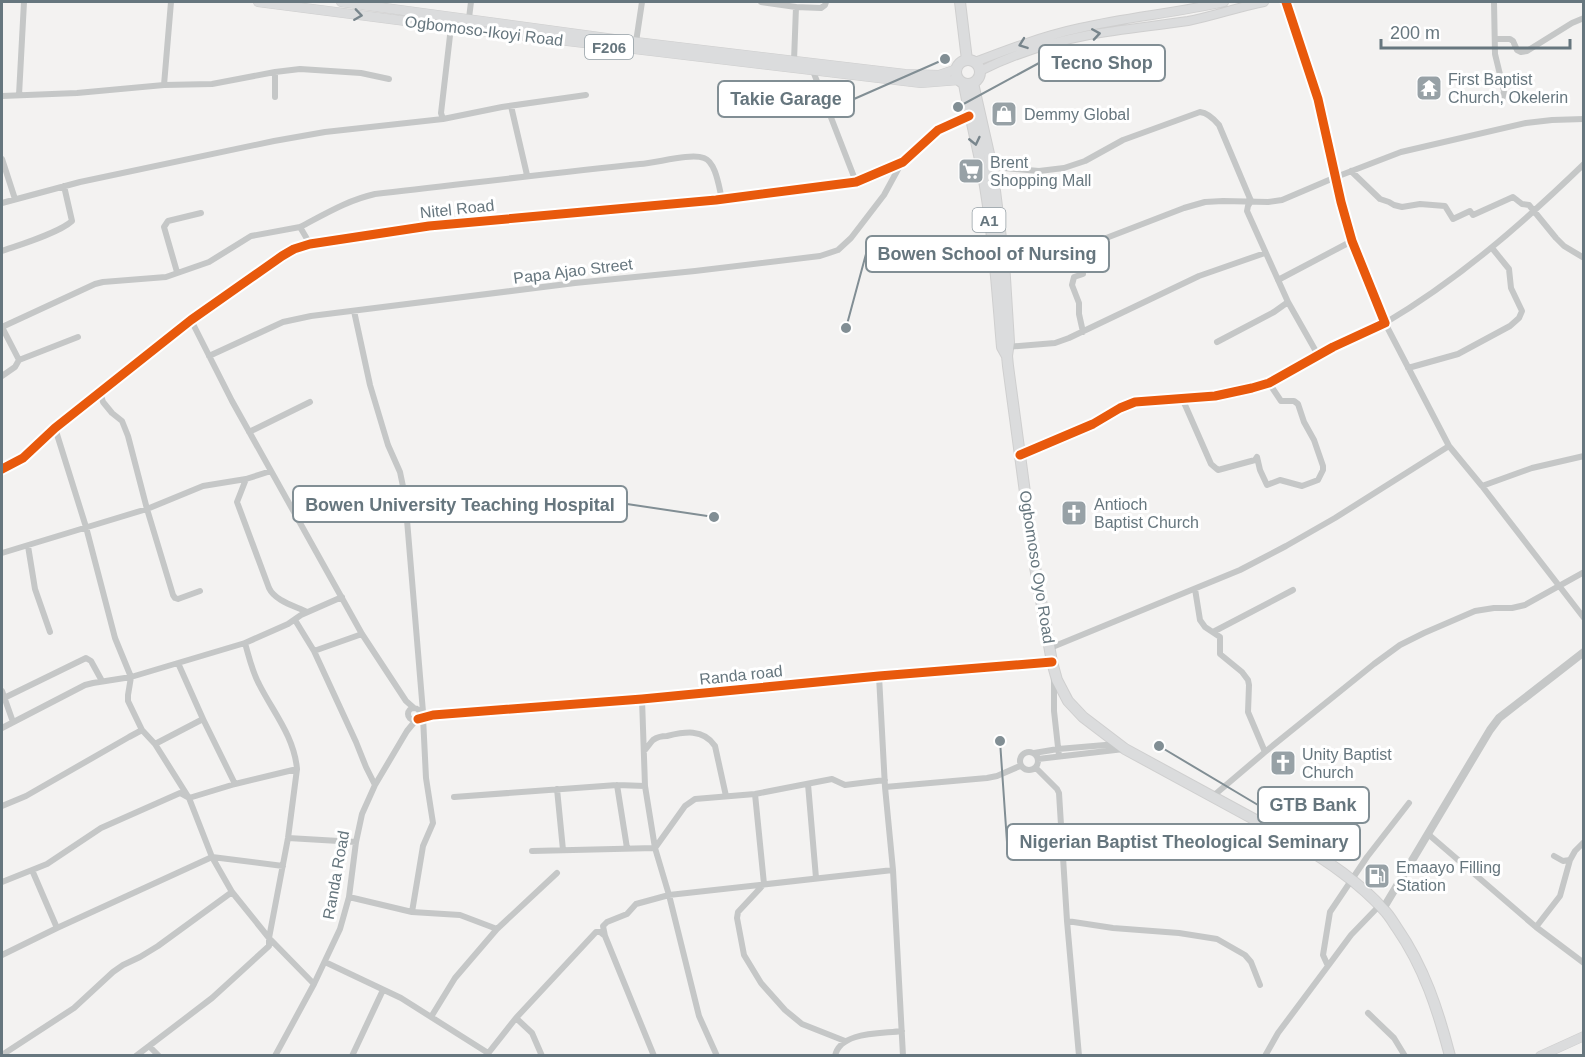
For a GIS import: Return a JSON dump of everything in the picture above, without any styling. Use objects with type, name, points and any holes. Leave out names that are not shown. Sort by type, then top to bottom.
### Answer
[{"type":"highway","points":[[960,2],[979,78],[963,79],[962,62],[974,64]]},
{"type":"highway","name":"Ogbomoso Oyo Road","points":[[963,79],[982,170],[1035,567],[1057,680],[1068,701],[1083,717],[1121,746],[1309,850],[1352,880],[1381,907],[1404,938],[1417,961],[1440,1018],[1450,1056]]},
{"type":"highway","name":"Ogbomoso Oyo Road","points":[[963,79],[979,114],[992,167],[1004,262],[1006,350]]},
{"type":"highway","points":[[1446,1041],[1458,1056]]},
{"type":"main road","name":"Ogbomoso-Ikoyi Road","points":[[258,2],[451,27],[636,42],[963,79]]},
{"type":"main road","name":"Ogbomoso-Ikoyi Road","points":[[340,2],[469,18],[557,35],[813,71],[921,83],[963,79]]},
{"type":"main road","points":[[974,64],[1029,41],[1078,28],[1224,2]]},
{"type":"main road","points":[[974,64],[995,63],[1088,35],[1195,19],[1264,2]]},
{"type":"main road","points":[[1540,1056],[1583,1037]]},
{"type":"street","points":[[19,95],[24,2]]},
{"type":"street","points":[[164,85],[171,2]]},
{"type":"street","points":[[469,18],[471,2]]},
{"type":"street","points":[[636,42],[642,2]]},
{"type":"street","points":[[760,2],[821,8],[825,2]]},
{"type":"street","points":[[1286,2],[1318,99],[1352,241],[1385,323],[1449,446],[1584,618]]},
{"type":"street","points":[[1494,2],[1495,54],[1504,91],[1502,101]]},
{"type":"street","points":[[794,61],[796,7]]},
{"type":"street","points":[[1495,39],[1510,39],[1517,50],[1527,51],[1584,18]]},
{"type":"street","points":[[443,119],[441,113],[451,27]]},
{"type":"street","points":[[2,96],[212,84],[300,69],[361,73],[389,79]]},
{"type":"street","points":[[813,71],[856,182]]},
{"type":"street","points":[[275,72],[275,97]]},
{"type":"street","points":[[2,203],[64,186],[274,141],[365,127],[443,119],[586,95]]},
{"type":"street","points":[[511,106],[527,176]]},
{"type":"street","points":[[992,167],[1039,171],[1064,168],[1085,160],[1122,140],[1204,112],[1219,125],[1251,201]]},
{"type":"street","name":"Nitel Road","points":[[2,469],[23,458],[55,428],[191,320],[294,249],[310,244],[429,226],[722,199],[856,182],[903,162],[938,130],[969,116]]},
{"type":"street","points":[[1004,262],[1101,240],[1205,202],[1282,200],[1401,152],[1526,123],[1584,119]]},
{"type":"street","points":[[19,360],[2,327],[95,284],[166,277],[209,262],[252,237],[300,227],[347,202],[375,194],[657,163],[691,157],[709,161],[713,167],[722,199]]},
{"type":"street","points":[[2,159],[15,199]]},
{"type":"street","name":"Papa Ajao Street","points":[[209,356],[283,322],[311,316],[575,283],[695,272],[820,256],[838,250],[851,238],[884,195],[903,162]]},
{"type":"street","points":[[1020,455],[1093,424],[1135,402],[1215,396],[1269,383],[1419,303],[1492,248],[1584,164]]},
{"type":"street","points":[[1351,171],[1380,199],[1402,207],[1416,204],[1446,206],[1453,219],[1470,211],[1473,215],[1513,197],[1534,209],[1564,246],[1584,258]]},
{"type":"street","points":[[2,251],[45,235],[72,221],[64,186]]},
{"type":"street","points":[[1251,201],[1247,211],[1265,253],[1288,302],[1318,355]]},
{"type":"street","points":[[177,272],[164,227],[168,221],[201,213]]},
{"type":"street","points":[[300,227],[310,244]]},
{"type":"street","points":[[1278,280],[1352,241]]},
{"type":"street","points":[[1408,368],[1458,354],[1510,326],[1519,318],[1522,311],[1511,288],[1509,268],[1492,248]]},
{"type":"street","points":[[1006,350],[1055,343],[1083,332],[1199,276],[1265,253]]},
{"type":"street","points":[[1083,274],[1074,277],[1072,285],[1079,303],[1083,332]]},
{"type":"street","points":[[1217,342],[1274,312],[1288,302]]},
{"type":"street","points":[[354,311],[370,385],[388,445],[400,472],[405,496],[416,715],[433,823],[423,846],[412,912]]},
{"type":"street","points":[[191,320],[232,401],[362,634],[416,715]]},
{"type":"street","points":[[2,376],[15,367],[19,360],[78,337]]},
{"type":"street","points":[[1182,398],[1211,464],[1218,470],[1255,460],[1257,457],[1260,470],[1268,485],[1280,480],[1302,486],[1318,480],[1323,466],[1300,407],[1294,401],[1281,401],[1269,383]]},
{"type":"street","points":[[100,392],[112,413],[122,421],[128,436],[171,591],[175,598],[200,591]]},
{"type":"street","points":[[249,432],[310,402]]},
{"type":"street","points":[[55,428],[86,527],[115,638],[131,677],[128,701],[142,730],[155,744],[189,798],[212,857],[232,892],[269,938],[314,984]]},
{"type":"street","points":[[1050,648],[1240,570],[1335,518],[1449,446]]},
{"type":"street","points":[[1482,486],[1532,468],[1584,456]]},
{"type":"street","points":[[2,553],[147,509],[203,486],[246,479],[271,471]]},
{"type":"street","points":[[246,479],[237,502],[271,593],[307,612]]},
{"type":"street","points":[[27,546],[35,589],[50,632]]},
{"type":"street","points":[[1212,797],[1374,664],[1401,645],[1475,612],[1525,605],[1584,572]]},
{"type":"street","points":[[1195,589],[1200,620],[1205,627],[1220,637],[1220,654],[1248,680],[1248,712],[1265,752]]},
{"type":"street","points":[[1213,632],[1293,590]]},
{"type":"street","points":[[2,728],[85,685],[131,677],[245,643],[342,597]]},
{"type":"street","points":[[295,620],[314,651],[375,785]]},
{"type":"street","points":[[314,651],[362,634]]},
{"type":"street","points":[[136,1056],[212,998],[269,946],[288,838],[297,769],[290,739],[256,677],[245,643]]},
{"type":"street","points":[[1265,1056],[1278,1033],[1351,935],[1381,907],[1499,718],[1584,652]]},
{"type":"street","points":[[13,722],[2,696],[86,658],[91,661],[102,681]]},
{"type":"street","points":[[178,663],[235,784]]},
{"type":"street","points":[[1053,665],[1054,711],[1059,752]]},
{"type":"street","name":"Randa road","points":[[416,715],[433,716],[642,699],[879,676],[1053,665]]},
{"type":"street","points":[[879,676],[903,1056]]},
{"type":"street","points":[[642,699],[645,786],[655,848],[699,1016],[717,1056]]},
{"type":"street","name":"Randa Road","points":[[275,1056],[314,984],[340,929],[349,897],[362,814],[375,785],[416,715]]},
{"type":"street","points":[[155,744],[203,719]]},
{"type":"street","points":[[2,806],[26,796],[142,730]]},
{"type":"street","points":[[644,751],[653,740],[659,737],[687,731],[704,736],[715,746],[726,796]]},
{"type":"street","points":[[1035,768],[1027,771],[1020,766],[1021,755],[1029,752],[1036,756],[1121,746]]},
{"type":"street","points":[[1035,768],[1036,756]]},
{"type":"street","points":[[655,848],[690,802],[695,799],[755,794],[832,778],[845,785],[987,778],[998,776],[1020,766]]},
{"type":"street","points":[[1035,768],[1059,793],[1079,1056]]},
{"type":"street","points":[[2,882],[53,860],[101,828],[180,793],[189,798],[297,769]]},
{"type":"street","points":[[808,784],[816,878]]},
{"type":"street","points":[[454,797],[617,785],[645,786]]},
{"type":"street","points":[[617,785],[627,848]]},
{"type":"street","points":[[557,789],[563,850]]},
{"type":"street","points":[[755,794],[764,884],[738,912],[737,918],[744,955],[762,983],[792,1017],[802,1024],[845,1041]]},
{"type":"street","points":[[1328,966],[1323,955],[1330,912],[1367,857],[1409,803]]},
{"type":"street","points":[[1428,834],[1536,927],[1584,963]]},
{"type":"street","points":[[288,838],[356,842]]},
{"type":"street","points":[[1536,927],[1560,896],[1570,860],[1584,842]]},
{"type":"street","points":[[532,851],[655,848]]},
{"type":"street","points":[[1554,856],[1563,861],[1570,860]]},
{"type":"street","points":[[2,956],[57,928],[212,857],[283,866]]},
{"type":"street","points":[[32,870],[57,928]]},
{"type":"street","points":[[654,1056],[605,936],[603,926],[607,922],[627,914],[636,904],[669,895],[893,870]]},
{"type":"street","points":[[431,1017],[455,978],[496,929],[557,873]]},
{"type":"street","points":[[2,1054],[74,1008],[113,972],[158,946],[232,892]]},
{"type":"street","points":[[349,897],[412,912],[460,915],[496,929]]},
{"type":"street","points":[[1067,921],[1217,939],[1245,955],[1251,962],[1260,985]]},
{"type":"street","points":[[325,962],[401,998],[487,1054],[516,1018],[596,932],[605,936]]},
{"type":"street","points":[[352,1056],[383,990]]},
{"type":"street","points":[[1368,1013],[1394,1038],[1405,1056]]},
{"type":"street","points":[[516,1018],[532,1033],[542,1056]]},
{"type":"street","points":[[835,1056],[838,1047],[854,1037],[902,1031]]},
{"type":"street","points":[[149,1046],[159,1056]]},
{"type":"cycle path","points":[[1020,455],[1093,424],[1135,402],[1215,396],[1269,383],[1333,347],[1385,323],[1352,241],[1318,99],[1286,2]]},
{"type":"cycle path","points":[[2,469],[23,458],[55,428],[191,320],[294,249],[310,244],[429,226],[716,200],[856,182],[903,162],[938,130],[969,116]]},
{"type":"cycle path","points":[[418,719],[433,715],[642,699],[1052,662]]},
{"type":"place","name":"Takie Garage","points":[[945,59]]},
{"type":"place","name":"First Baptist Church, Okelerin","points":[[1429,88]]},
{"type":"place","name":"Tecno Shop","points":[[958,107]]},
{"type":"place","name":"Demmy Global","points":[[1004,114]]},
{"type":"place","name":"Brent Shopping Mall","points":[[971,171]]},
{"type":"place","name":"Bowen School of Nursing","points":[[846,328]]},
{"type":"place","name":"Antioch Baptist Church","points":[[1074,513]]},
{"type":"place","name":"Bowen University Teaching Hospital","points":[[714,517]]},
{"type":"place","name":"Nigerian Baptist Theological Seminary","points":[[1000,741]]},
{"type":"place","name":"GTB Bank","points":[[1159,746]]},
{"type":"place","name":"Unity Baptist Church","points":[[1283,763]]},
{"type":"place","name":"Emaayo Filling Station","points":[[1377,876]]}]
